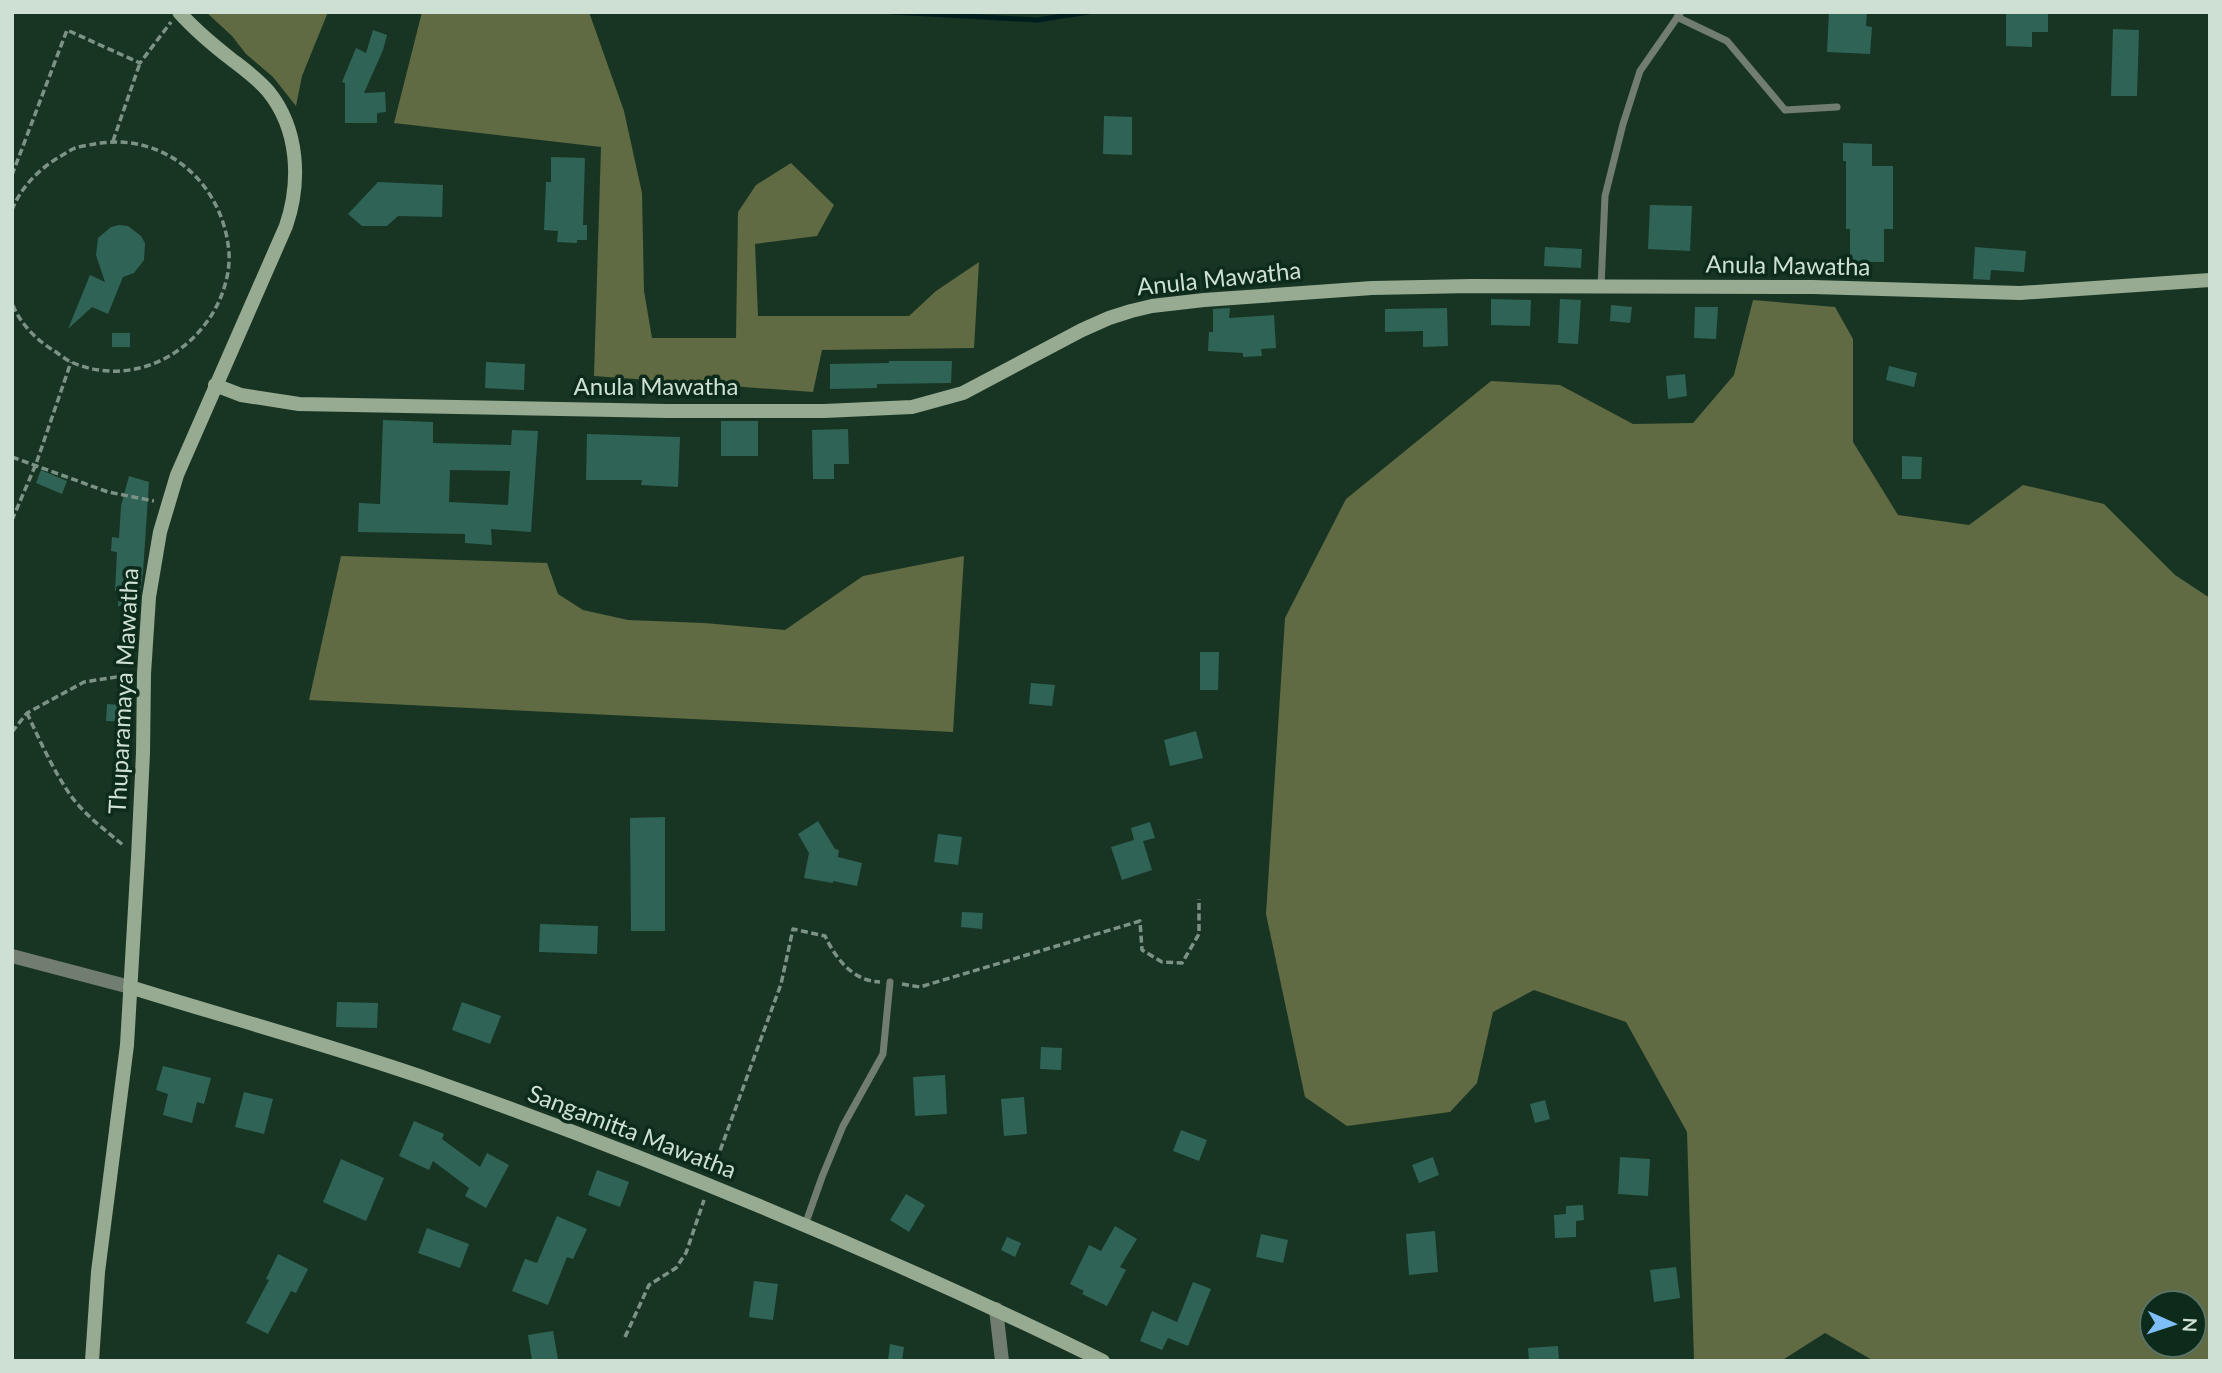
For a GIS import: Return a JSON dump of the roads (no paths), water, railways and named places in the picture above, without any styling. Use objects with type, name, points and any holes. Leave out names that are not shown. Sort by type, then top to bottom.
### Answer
[{"type":"main road","name":"Thuparamaya Mawatha","points":[[92,1361],[98,1272],[127,1045],[138,857],[144,674],[153,562],[177,474],[286,226],[296,174],[294,152],[286,121],[269,92],[178,12]]},
{"type":"main road","name":"Anula Mawatha","points":[[215,385],[255,398],[309,404],[667,411],[893,408],[912,407],[953,397],[1109,318],[1152,306],[1204,300],[1384,288],[1472,286],[1813,287],[2020,293],[2210,280]]},
{"type":"main road","name":"Sangamitta Mawatha","points":[[130,987],[427,1079],[626,1152],[902,1266],[1103,1361]]},
{"type":"street","points":[[12,956],[130,987]]},
{"type":"street","points":[[996,1309],[1003,1361]]},
{"type":"lane","points":[[1601,288],[1605,196],[1623,124],[1640,71],[1679,15],[1727,41],[1786,110],[1837,107]]},
{"type":"lane","points":[[804,1225],[844,1126],[883,1054],[890,982]]},
{"type":"waterway","points":[[892,12],[1037,20],[1089,12]]}]
